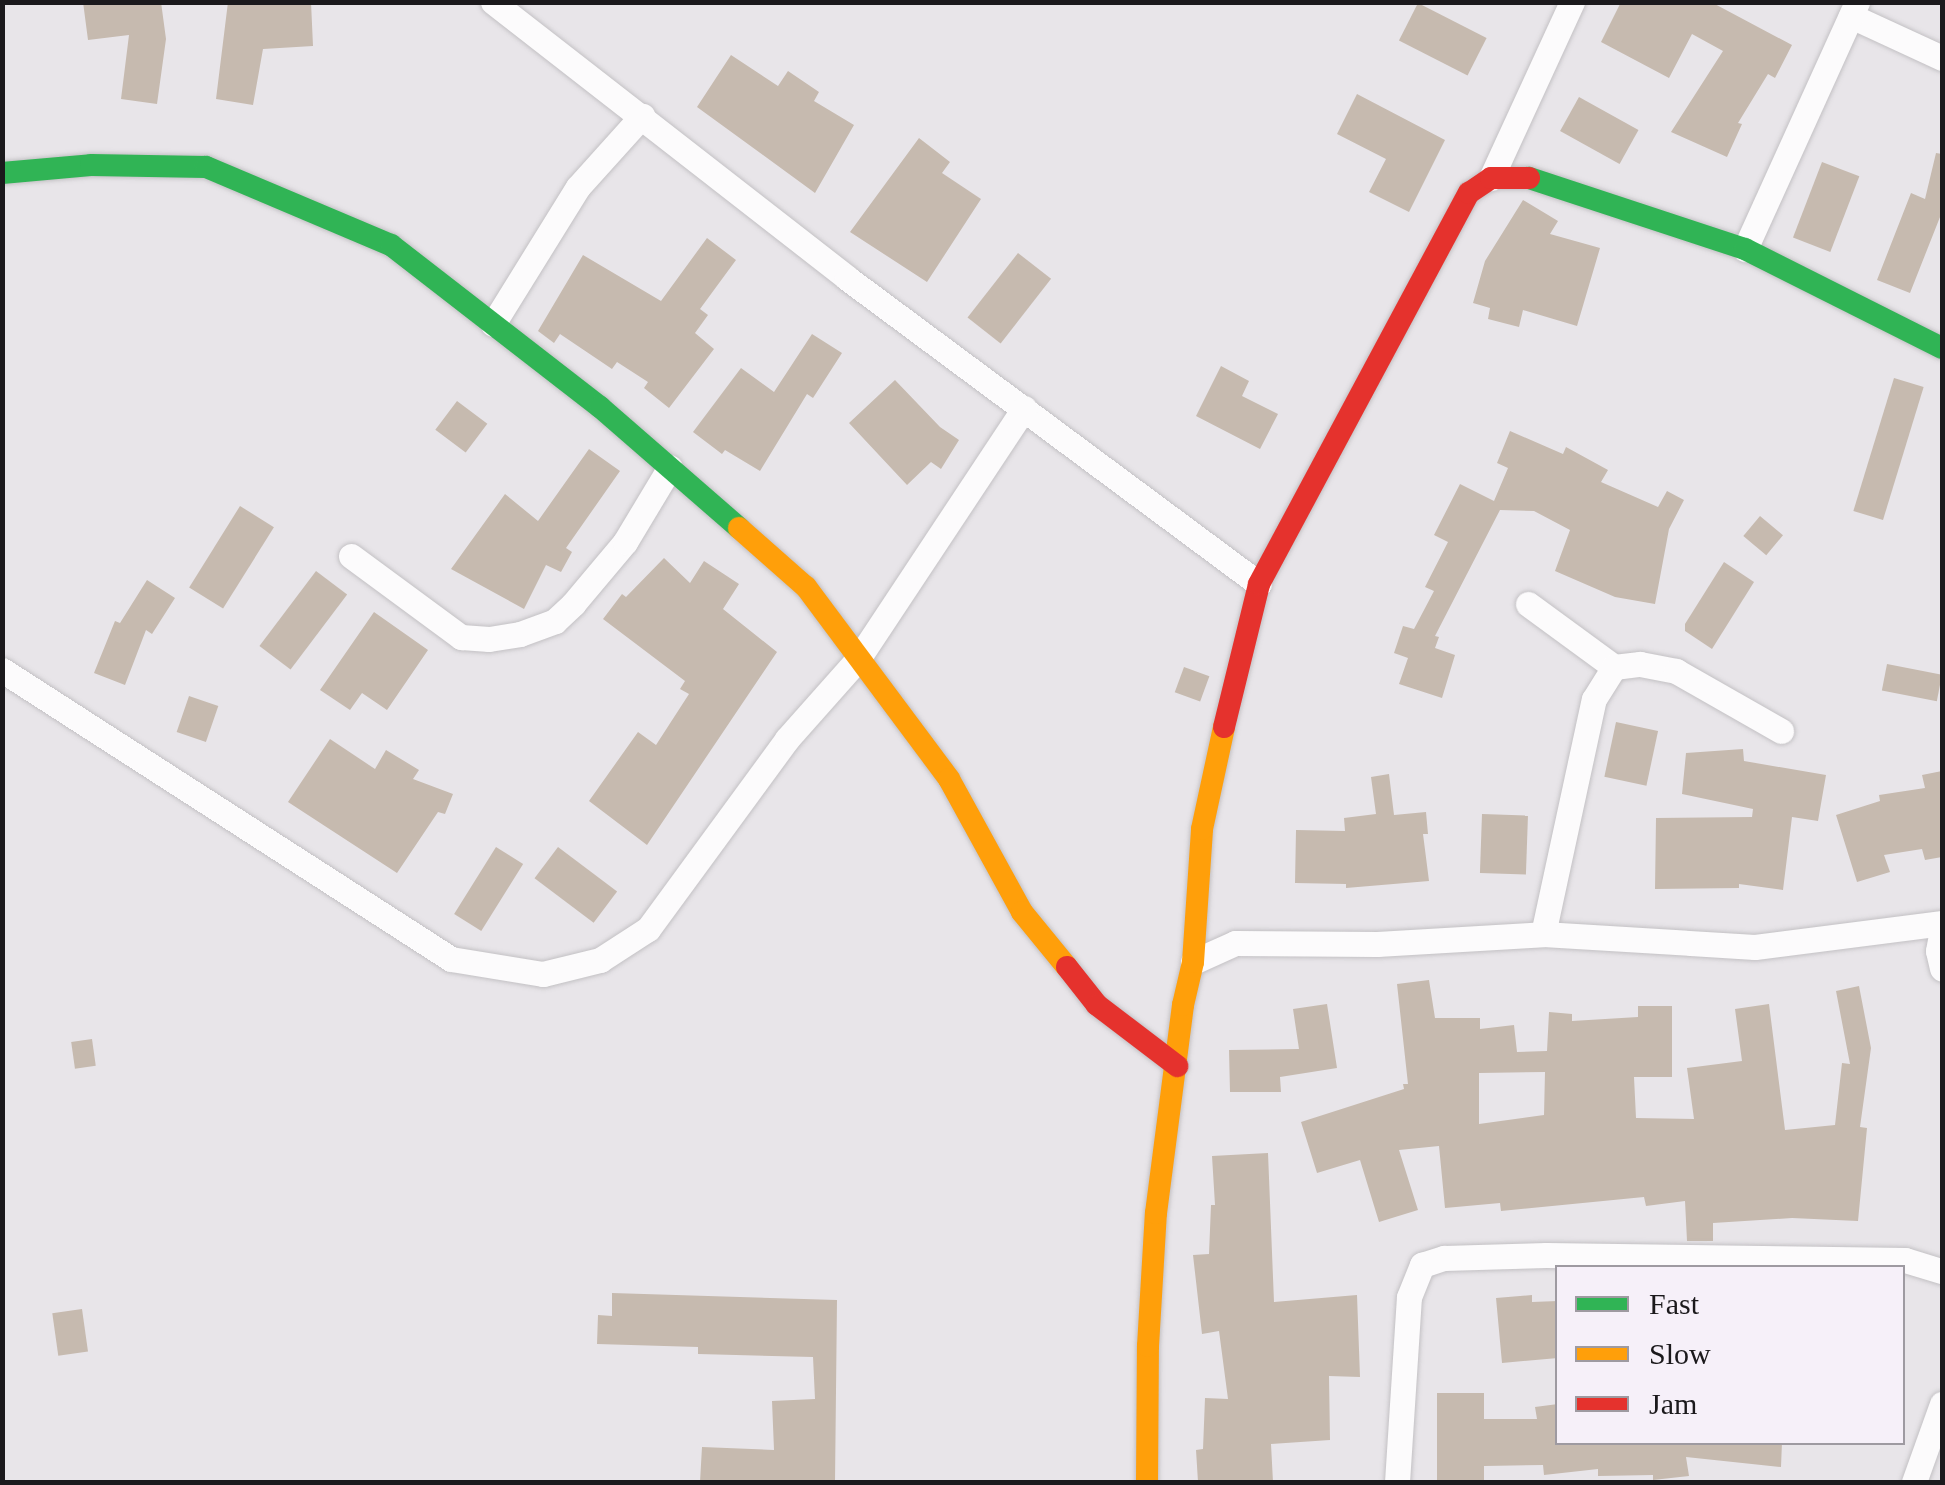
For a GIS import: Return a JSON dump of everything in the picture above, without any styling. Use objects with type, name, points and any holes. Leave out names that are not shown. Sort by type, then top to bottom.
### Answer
[{"type":"street","points":[[493,2],[847,278],[1259,584]]},
{"type":"street","points":[[1491,178],[1572,2]]},
{"type":"street","points":[[1745,249],[1854,9],[1942,58]]},
{"type":"street","points":[[493,324],[578,187],[642,116]]},
{"type":"street","points":[[2,173],[90,165],[206,167],[391,246],[670,467],[806,587],[963,800],[994,868],[1022,912],[1097,1005],[1178,1066]]},
{"type":"street","points":[[1148,1482],[1148,1346],[1156,1213],[1178,1066],[1182,1005],[1193,962],[1202,830],[1259,584],[1468,193],[1491,178],[1526,176],[1745,249],[1942,348]]},
{"type":"street","points":[[2,670],[451,959],[542,974],[600,960],[648,929],[787,739],[858,659],[1024,408]]},
{"type":"street","points":[[350,556],[461,637],[489,639],[520,634],[555,620],[573,604],[624,542],[670,467]]},
{"type":"street","points":[[1528,604],[1614,667],[1640,664],[1676,671],[1781,731]]},
{"type":"street","points":[[1543,934],[1594,699],[1614,667]]},
{"type":"street","points":[[1193,962],[1235,943],[1378,944],[1543,934],[1754,947],[1942,926],[1938,951],[1942,968]]},
{"type":"street","points":[[1397,1482],[1409,1297],[1422,1264],[1444,1258],[1546,1254],[1905,1260],[1942,1271]]},
{"type":"street","points":[[1914,1482],[1942,1404]]},
{"type":"building","points":[[83,2],[161,2],[166,39],[157,104],[121,99],[129,35],[88,40]]},
{"type":"building","points":[[228,2],[311,2],[313,46],[263,49],[253,105],[216,99]]},
{"type":"building","points":[[1621,2],[1711,2],[1792,45],[1775,78],[1768,74],[1738,123],[1742,124],[1727,157],[1671,132],[1723,51],[1692,34],[1669,78],[1601,42]]},
{"type":"building","points":[[1418,3],[1487,38],[1468,75],[1399,40]]},
{"type":"building","points":[[731,55],[778,86],[788,71],[819,92],[814,101],[854,125],[815,193],[697,107]]},
{"type":"building","points":[[1357,94],[1445,140],[1409,212],[1369,192],[1386,159],[1337,134]]},
{"type":"building","points":[[1579,97],[1638,130],[1620,164],[1560,131]]},
{"type":"building","points":[[919,138],[950,162],[942,173],[981,199],[927,282],[850,232]]},
{"type":"building","points":[[1936,153],[1942,154],[1942,212],[1910,293],[1877,280],[1911,193],[1925,199]]},
{"type":"building","points":[[1822,162],[1859,176],[1830,252],[1793,238]]},
{"type":"building","points":[[1523,200],[1558,221],[1550,234],[1600,248],[1577,326],[1523,310],[1519,327],[1488,319],[1490,308],[1473,303],[1485,261]]},
{"type":"building","points":[[707,238],[736,260],[700,309],[708,315],[695,333],[714,349],[669,408],[644,388],[648,382],[617,362],[612,369],[560,334],[554,343],[538,331],[583,255],[661,301]]},
{"type":"building","points":[[1018,253],[1051,279],[1001,343],[968,318]]},
{"type":"building","points":[[812,334],[842,353],[813,398],[807,394],[760,471],[725,450],[722,454],[693,432],[741,368],[774,392]]},
{"type":"building","points":[[1221,366],[1249,381],[1242,396],[1278,414],[1260,449],[1196,416]]},
{"type":"building","points":[[1894,378],[1924,387],[1883,520],[1853,511]]},
{"type":"building","points":[[895,380],[940,427],[959,440],[941,469],[931,462],[907,485],[849,423]]},
{"type":"building","points":[[457,401],[487,424],[466,453],[435,430]]},
{"type":"building","points":[[1510,431],[1563,454],[1566,447],[1608,470],[1601,482],[1658,507],[1667,491],[1684,500],[1669,529],[1655,604],[1615,597],[1555,571],[1570,530],[1534,511],[1500,510],[1435,636],[1439,637],[1435,648],[1455,655],[1442,698],[1399,684],[1408,658],[1394,653],[1403,626],[1414,629],[1434,591],[1425,587],[1448,542],[1434,535],[1460,484],[1494,501],[1508,468],[1497,463]]},
{"type":"building","points":[[589,449],[620,471],[566,548],[572,552],[561,572],[546,565],[524,609],[451,569],[505,494],[538,521]]},
{"type":"building","points":[[240,506],[274,527],[223,609],[189,587]]},
{"type":"building","points":[[1760,516],[1783,535],[1766,555],[1743,536]]},
{"type":"building","points":[[664,558],[690,583],[704,561],[739,584],[723,609],[777,652],[647,845],[589,801],[638,732],[656,745],[689,694],[680,689],[685,681],[603,619],[622,594],[626,597]]},
{"type":"building","points":[[1724,562],[1754,582],[1712,649],[1685,631],[1685,624]]},
{"type":"building","points":[[316,571],[347,594],[291,670],[259,646]]},
{"type":"building","points":[[147,580],[175,598],[152,634],[146,630],[125,685],[94,673],[115,621],[120,623]]},
{"type":"building","points":[[374,612],[428,650],[387,710],[362,693],[350,710],[320,690]]},
{"type":"building","points":[[1887,664],[1942,675],[1937,701],[1882,691]]},
{"type":"building","points":[[1184,667],[1209,676],[1200,702],[1175,692]]},
{"type":"building","points":[[189,696],[218,706],[206,742],[177,732]]},
{"type":"building","points":[[1616,722],[1658,731],[1646,786],[1604,777]]},
{"type":"building","points":[[330,739],[375,769],[386,750],[419,770],[413,779],[453,794],[445,814],[438,812],[397,873],[288,802]]},
{"type":"building","points":[[1743,749],[1744,761],[1826,775],[1818,821],[1792,817],[1783,890],[1739,884],[1739,888],[1655,889],[1656,818],[1752,817],[1753,809],[1682,794],[1686,753]]},
{"type":"building","points":[[1942,771],[1942,857],[1925,860],[1922,849],[1884,855],[1890,872],[1857,882],[1836,815],[1880,801],[1879,795],[1925,788],[1922,775]]},
{"type":"building","points":[[1389,774],[1394,815],[1426,812],[1428,834],[1423,834],[1429,881],[1346,888],[1346,884],[1295,883],[1296,830],[1345,831],[1344,818],[1376,814],[1371,777]]},
{"type":"building","points":[[1482,814],[1528,816],[1526,875],[1480,873]]},
{"type":"building","points":[[496,847],[523,864],[481,931],[454,914]]},
{"type":"building","points":[[558,847],[617,892],[594,923],[535,878]]},
{"type":"building","points":[[1429,980],[1435,1018],[1480,1018],[1480,1029],[1514,1025],[1517,1052],[1547,1051],[1549,1012],[1572,1014],[1572,1021],[1638,1017],[1638,1006],[1672,1006],[1672,1077],[1634,1077],[1636,1118],[1694,1119],[1687,1068],[1742,1061],[1735,1009],[1769,1004],[1785,1130],[1835,1125],[1842,1063],[1850,1064],[1836,991],[1859,986],[1871,1048],[1860,1127],[1867,1128],[1858,1221],[1792,1218],[1713,1223],[1713,1241],[1687,1241],[1685,1201],[1646,1206],[1644,1197],[1501,1211],[1500,1203],[1445,1208],[1439,1146],[1399,1150],[1418,1210],[1379,1222],[1360,1160],[1317,1173],[1301,1122],[1404,1089],[1403,1084],[1408,1084],[1397,984]],"holes":[[[1545,1072],[1544,1115],[1479,1124],[1479,1073]]]},
{"type":"building","points":[[1327,1004],[1337,1068],[1280,1077],[1281,1092],[1230,1092],[1229,1050],[1299,1049],[1293,1009]]},
{"type":"building","points":[[92,1039],[96,1066],[75,1069],[71,1042]]},
{"type":"building","points":[[1268,1153],[1274,1302],[1357,1295],[1360,1377],[1329,1376],[1330,1440],[1271,1444],[1273,1482],[1198,1482],[1196,1450],[1203,1449],[1205,1398],[1228,1399],[1219,1331],[1202,1334],[1193,1255],[1209,1254],[1211,1205],[1215,1205],[1212,1156]]},
{"type":"building","points":[[612,1293],[837,1300],[835,1482],[700,1482],[702,1447],[774,1450],[772,1401],[815,1399],[813,1357],[698,1354],[698,1347],[597,1344],[598,1315],[612,1316]]},
{"type":"building","points":[[1532,1295],[1532,1302],[1555,1301],[1555,1358],[1502,1363],[1496,1298]]},
{"type":"building","points":[[82,1309],[88,1352],[58,1356],[52,1313]]},
{"type":"building","points":[[1437,1393],[1484,1393],[1484,1419],[1537,1419],[1535,1407],[1555,1404],[1555,1445],[1782,1445],[1781,1467],[1686,1457],[1689,1476],[1653,1480],[1653,1475],[1598,1476],[1598,1469],[1544,1475],[1543,1465],[1484,1466],[1484,1482],[1437,1482]]},
{"type":"traffic: fast","points":[[2,173],[91,165],[206,167],[391,245],[600,407],[739,528]]},
{"type":"traffic: fast","points":[[1529,178],[1745,249],[1942,348]]},
{"type":"traffic: slow","points":[[739,528],[806,587],[949,779],[1022,912],[1067,967]]},
{"type":"traffic: slow","points":[[1147,1482],[1148,1346],[1156,1213],[1183,1005],[1193,962],[1202,829],[1224,727]]},
{"type":"traffic: jam","points":[[1224,727],[1259,584],[1469,193],[1491,178],[1529,178]]},
{"type":"traffic: jam","points":[[1067,967],[1097,1005],[1177,1066]]}]
